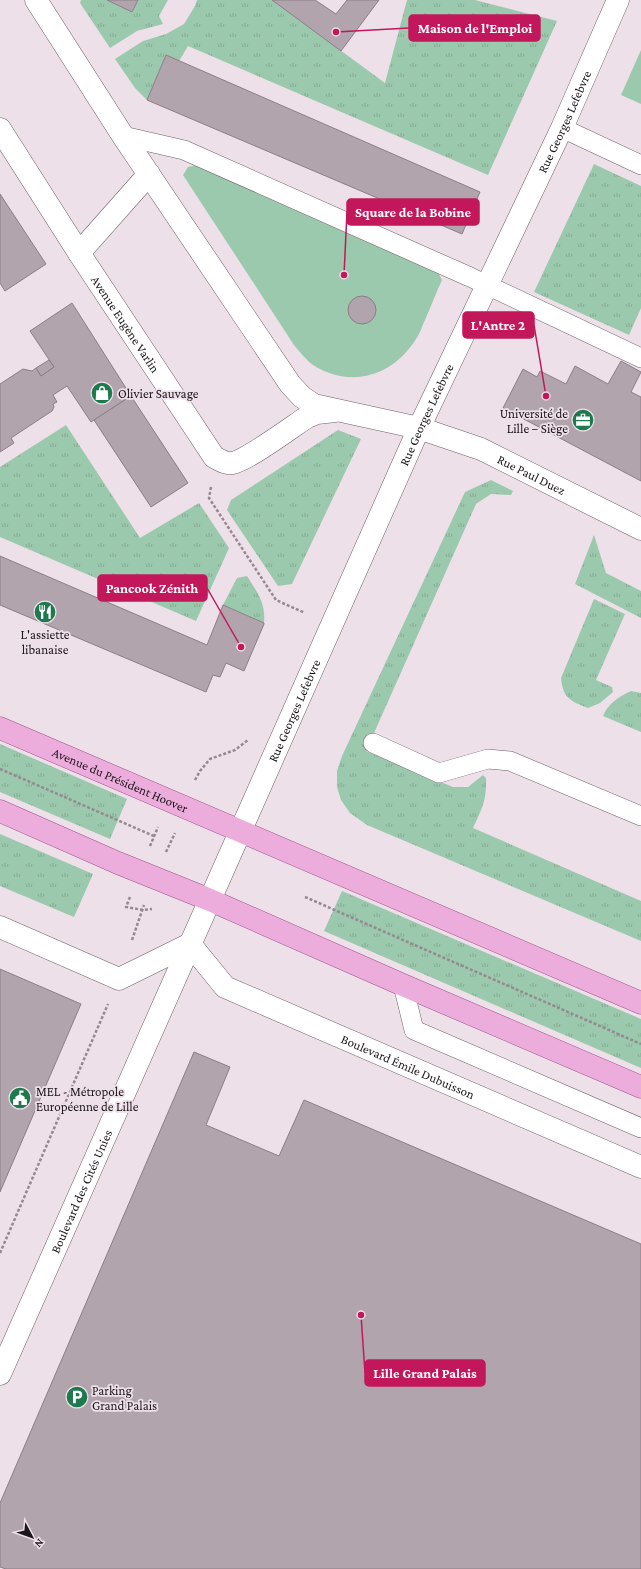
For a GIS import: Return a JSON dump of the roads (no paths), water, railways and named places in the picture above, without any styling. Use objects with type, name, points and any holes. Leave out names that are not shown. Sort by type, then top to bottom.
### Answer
[{"type":"main road","name":"Avenue du Président Hoover","points":[[0,728],[240,832]]},
{"type":"main road","points":[[0,811],[118,863],[210,900],[641,1087]]},
{"type":"main road","points":[[240,832],[641,1003]]},
{"type":"street","points":[[36,0],[123,136],[290,384],[302,397],[314,404],[419,428]]},
{"type":"street","name":"Rue Georges Lefebvre","points":[[240,832],[419,428],[562,128],[618,0]]},
{"type":"street","name":"Avenue Eugène Varlin","points":[[0,129],[214,457],[223,463],[232,463],[246,457],[307,417],[317,413],[340,410]]},
{"type":"street","points":[[79,252],[149,174]]},
{"type":"street","name":"Rue Paul Duez","points":[[419,428],[481,449],[641,529]]},
{"type":"street","name":"Boulevard des Cités Unies","points":[[0,1374],[240,832]]},
{"type":"street","points":[[0,927],[119,979],[190,944]]},
{"type":"street","name":"Boulevard Émile Dubuisson","points":[[190,944],[225,987],[641,1167]]},
{"type":"lane","points":[[562,128],[641,165]]},
{"type":"lane","points":[[123,136],[184,150],[487,285],[641,358]]},
{"type":"lane","points":[[373,743],[439,773],[488,760],[510,761],[641,816]]},
{"type":"lane","points":[[403,985],[414,1030],[641,1128]]},
{"type":"place","name":"Maison de l'Emploi","points":[[336,32]]},
{"type":"place","name":"Square de la Bobine","points":[[344,275]]},
{"type":"place","name":"Olivier Sauvage","points":[[102,393]]},
{"type":"place","name":"L'Antre 2","points":[[546,396]]},
{"type":"place","name":"Université de Lille − Siège","points":[[583,420]]},
{"type":"place","name":"L'assiette libanaise","points":[[45,612]]},
{"type":"place","name":"Pancook Zénith","points":[[241,647]]},
{"type":"place","name":"MEL - Métropole Européenne de Lille","points":[[20,1098]]},
{"type":"place","name":"Lille Grand Palais","points":[[361,1315]]},
{"type":"place","name":"Parking Grand Palais","points":[[77,1397]]}]
